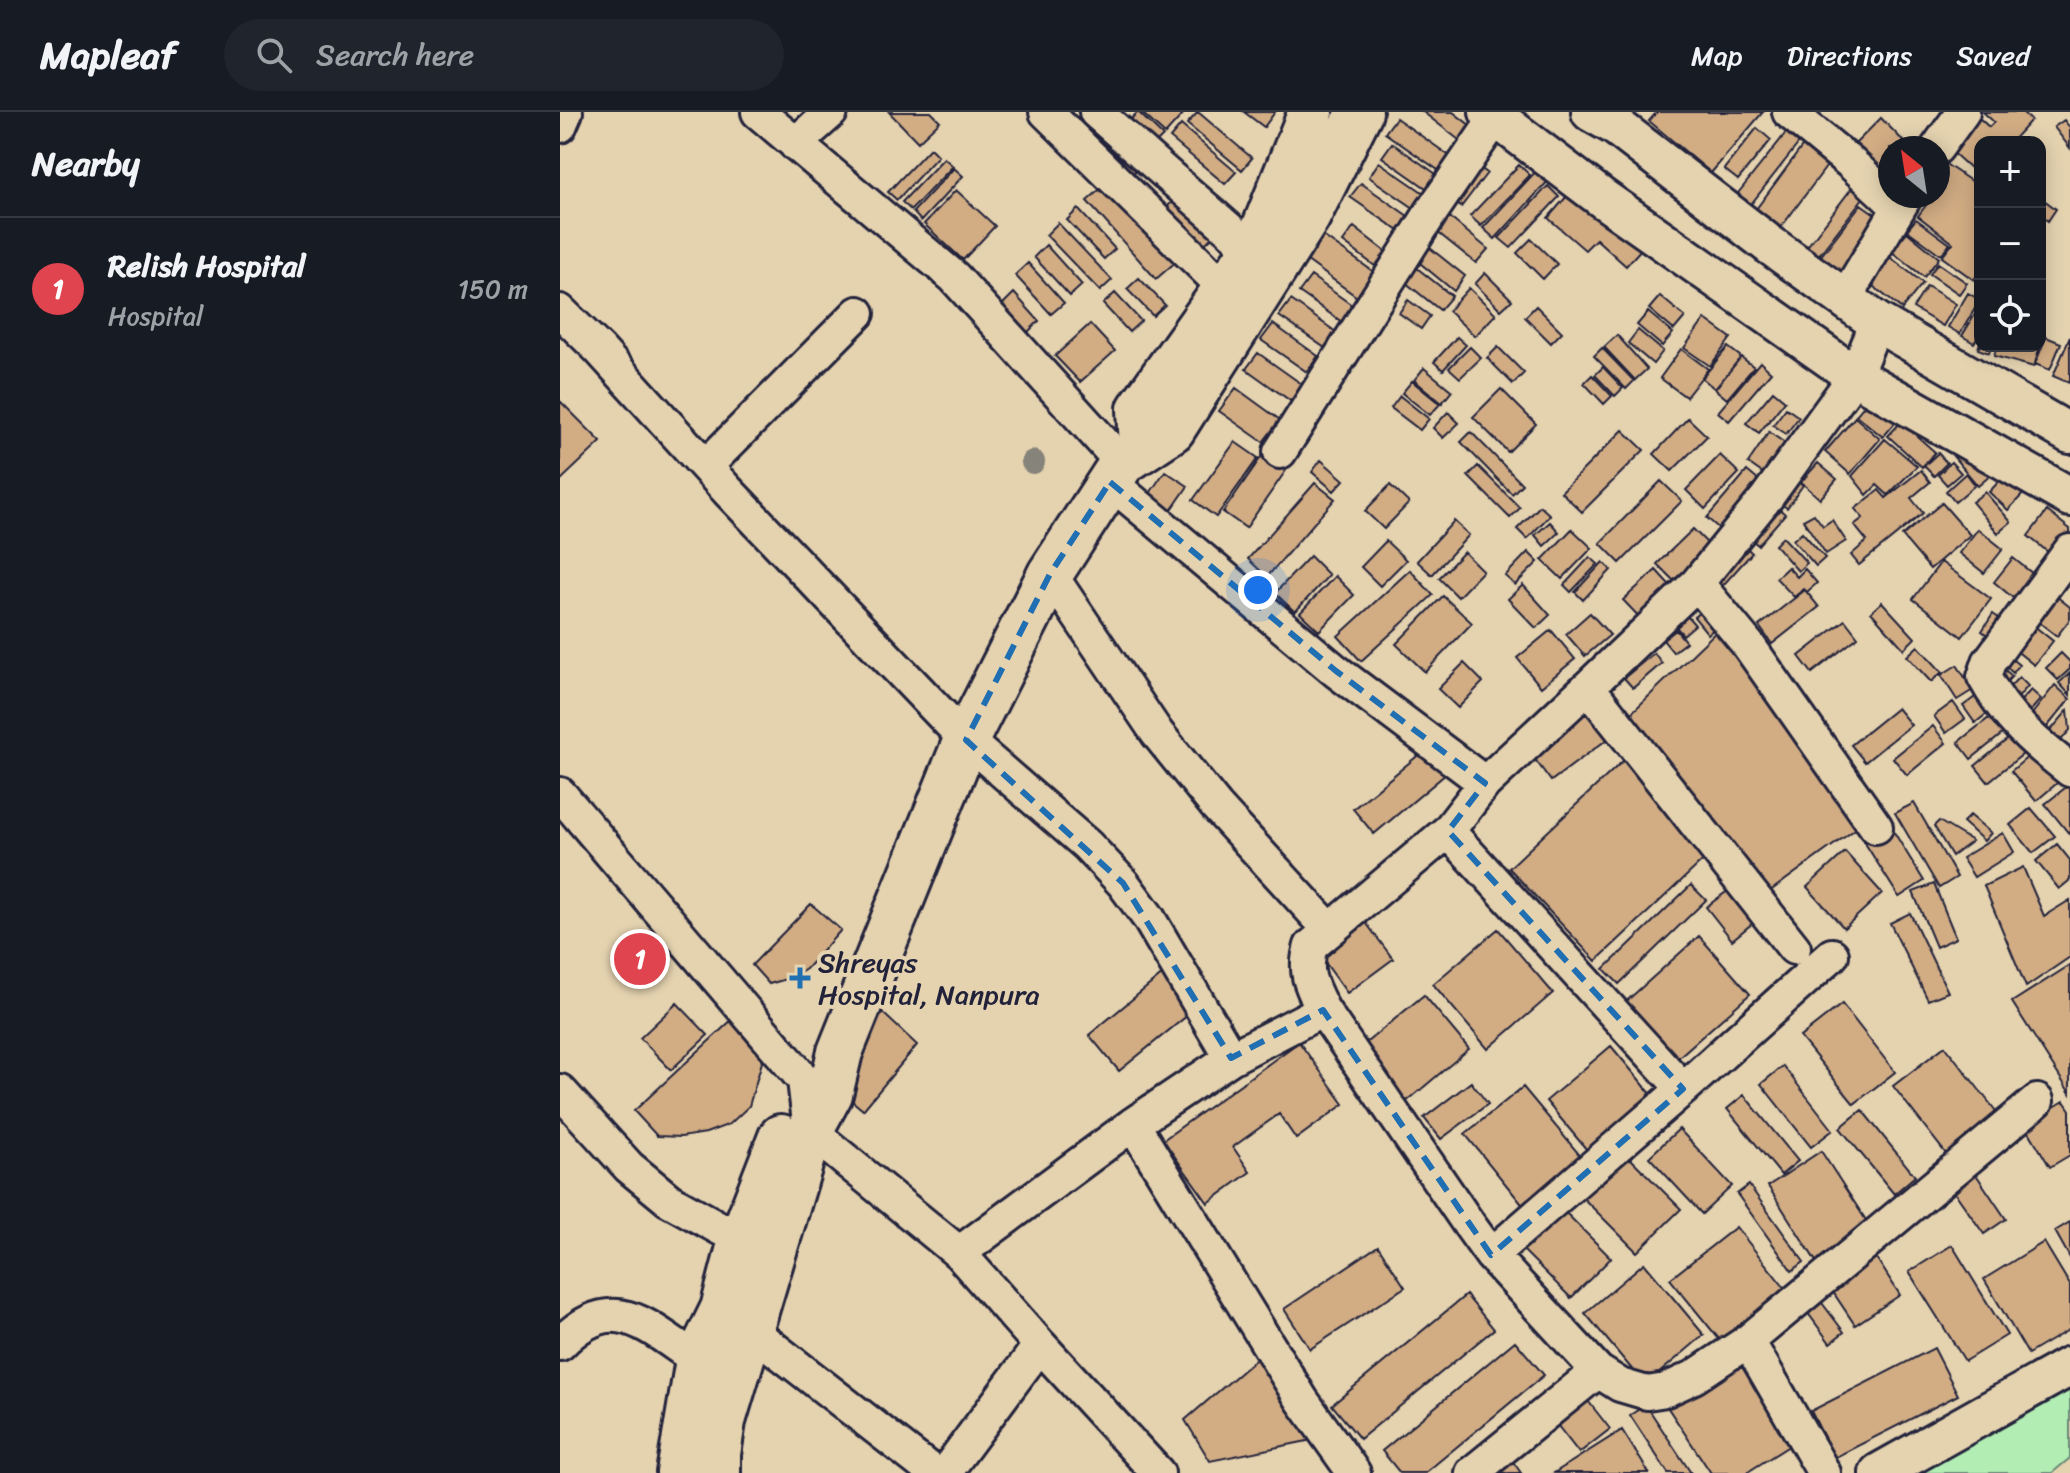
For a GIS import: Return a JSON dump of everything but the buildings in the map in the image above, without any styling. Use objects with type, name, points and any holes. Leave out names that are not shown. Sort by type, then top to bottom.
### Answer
[{"type":"main road","points":[[1125,465],[1140,409],[1253,250],[1311,112]]},
{"type":"main road","points":[[679,1473],[698,1360],[737,1320],[810,1131],[830,1094],[840,1052],[966,740],[1050,574],[1125,465],[1172,430],[1308,216],[1360,112]]},
{"type":"main road","points":[[718,1473],[737,1320],[741,1240],[804,1080],[840,1052]]},
{"type":"street","points":[[560,126],[566,112]]},
{"type":"street","points":[[758,112],[954,277],[1125,465],[1336,671],[1485,783]]},
{"type":"street","points":[[795,144],[831,112]]},
{"type":"street","points":[[1046,112],[1226,289]]},
{"type":"street","points":[[1096,112],[1253,250]]},
{"type":"street","points":[[1591,112],[1616,126],[1770,245],[1877,322],[2070,434]]},
{"type":"street","points":[[1946,136],[1963,112]]},
{"type":"street","points":[[1280,452],[1493,114],[1602,198],[1855,376],[2070,497]]},
{"type":"street","points":[[1796,115],[1878,183]]},
{"type":"street","points":[[1845,298],[1899,208]]},
{"type":"street","points":[[560,311],[966,740],[1087,845],[1123,883],[1148,917],[1231,1058]]},
{"type":"street","points":[[706,466],[858,313]]},
{"type":"street","points":[[1877,322],[1855,376],[1767,497],[1697,583],[1485,783],[1448,831],[1311,946],[1305,963],[1311,987],[1323,1010],[1491,1255],[1598,1371],[1620,1385],[1647,1393],[1666,1390],[1694,1377],[1748,1341],[2037,1101]]},
{"type":"street","points":[[2070,551],[1989,662],[1984,677],[2028,738],[2070,770]]},
{"type":"street","points":[[1050,574],[1166,743],[1217,807],[1329,929]]},
{"type":"street","points":[[1697,583],[1749,646],[1876,827]]},
{"type":"street","points":[[1588,687],[1794,948]]},
{"type":"street","points":[[560,794],[804,1080],[810,1131],[959,1253],[1158,1473]]},
{"type":"street","points":[[1448,831],[1683,1089]]},
{"type":"street","points":[[1491,1255],[1832,955]]},
{"type":"street","points":[[959,1253],[1133,1124],[1231,1058],[1323,1010]]},
{"type":"street","points":[[560,1091],[629,1167],[669,1200],[741,1240]]},
{"type":"street","points":[[1133,1124],[1302,1400],[1354,1473]]},
{"type":"street","points":[[560,1344],[587,1322],[608,1315],[634,1318],[698,1360]]},
{"type":"street","points":[[737,1320],[934,1473]]},
{"type":"street","points":[[1748,1341],[1824,1473]]},
{"type":"street","points":[[945,1473],[1040,1345]]},
{"type":"street","points":[[1879,1473],[2070,1366]]},
{"type":"street","points":[[1472,1473],[1598,1371]]},
{"type":"highlighted area","points":[[1110,482],[1336,671],[1485,783],[1448,831],[1683,1089],[1491,1255],[1323,1010],[1231,1058],[1123,883],[966,740],[1050,574]]},
{"type":"green space","points":[[2070,1390],[2070,1458],[2052,1473],[1921,1473]]},
{"type":"place","name":"Relish Hospital","points":[[640,959]]},
{"type":"place","name":"Shreyas Hospital, Nanpura","points":[[800,978]]}]
